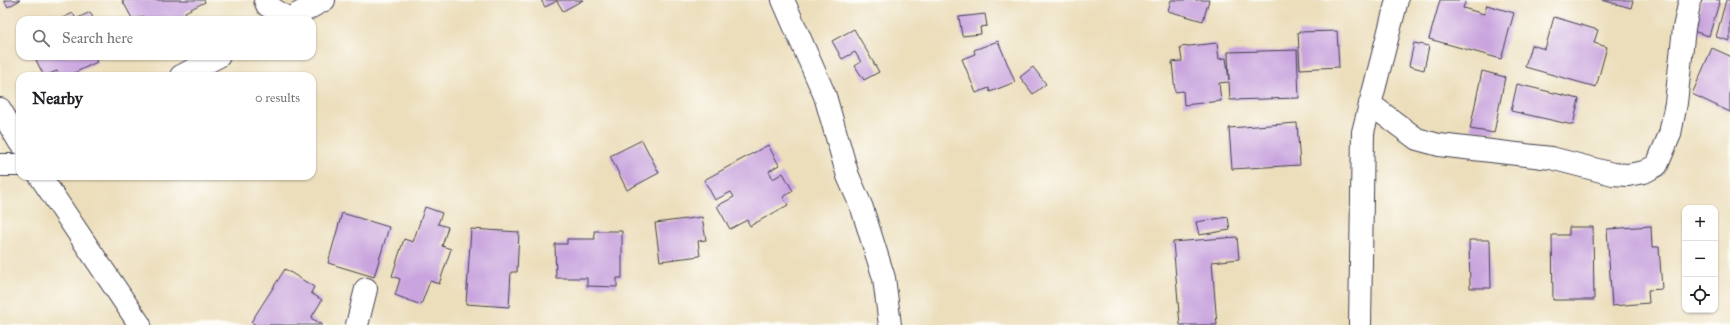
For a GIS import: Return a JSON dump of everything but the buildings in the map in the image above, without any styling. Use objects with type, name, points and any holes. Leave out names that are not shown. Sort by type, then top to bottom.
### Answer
[{"type":"street","points":[[265,0],[267,5],[282,16]]},
{"type":"street","points":[[295,16],[324,0]]},
{"type":"street","points":[[783,0],[825,96],[848,176],[862,208],[884,278],[890,325]]},
{"type":"street","points":[[1360,325],[1363,132],[1397,0]]},
{"type":"street","points":[[1370,104],[1417,139],[1439,145],[1551,158],[1612,174],[1628,175],[1644,172],[1657,165],[1670,134],[1676,103],[1684,28],[1690,0]]},
{"type":"street","points":[[189,72],[211,60]]},
{"type":"street","points":[[0,109],[16,136]]},
{"type":"street","points":[[0,165],[16,164]]},
{"type":"street","points":[[43,180],[140,325]]},
{"type":"street","points":[[357,325],[366,289]]}]
